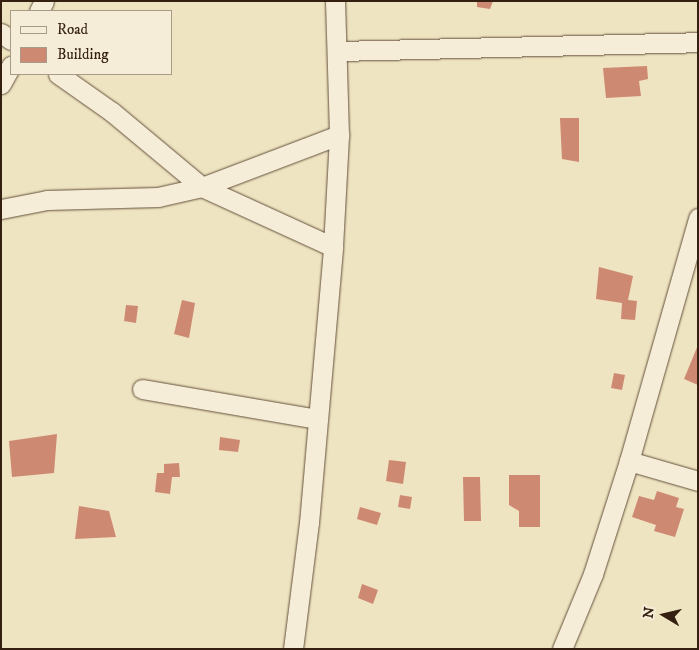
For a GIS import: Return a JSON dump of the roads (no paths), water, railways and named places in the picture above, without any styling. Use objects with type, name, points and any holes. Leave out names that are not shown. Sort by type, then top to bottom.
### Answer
[{"type":"street","points":[[293,649],[333,247],[339,135],[338,51],[335,1]]},
{"type":"street","points":[[338,51],[698,42]]},
{"type":"street","points":[[1,84],[10,68]]},
{"type":"street","points":[[59,75],[112,112],[202,187],[333,247]]},
{"type":"street","points":[[1,209],[47,200],[158,197],[202,187],[339,135]]},
{"type":"street","points":[[562,649],[593,574],[629,461],[698,218]]},
{"type":"street","points":[[142,389],[317,419]]},
{"type":"street","points":[[629,461],[698,481]]}]
